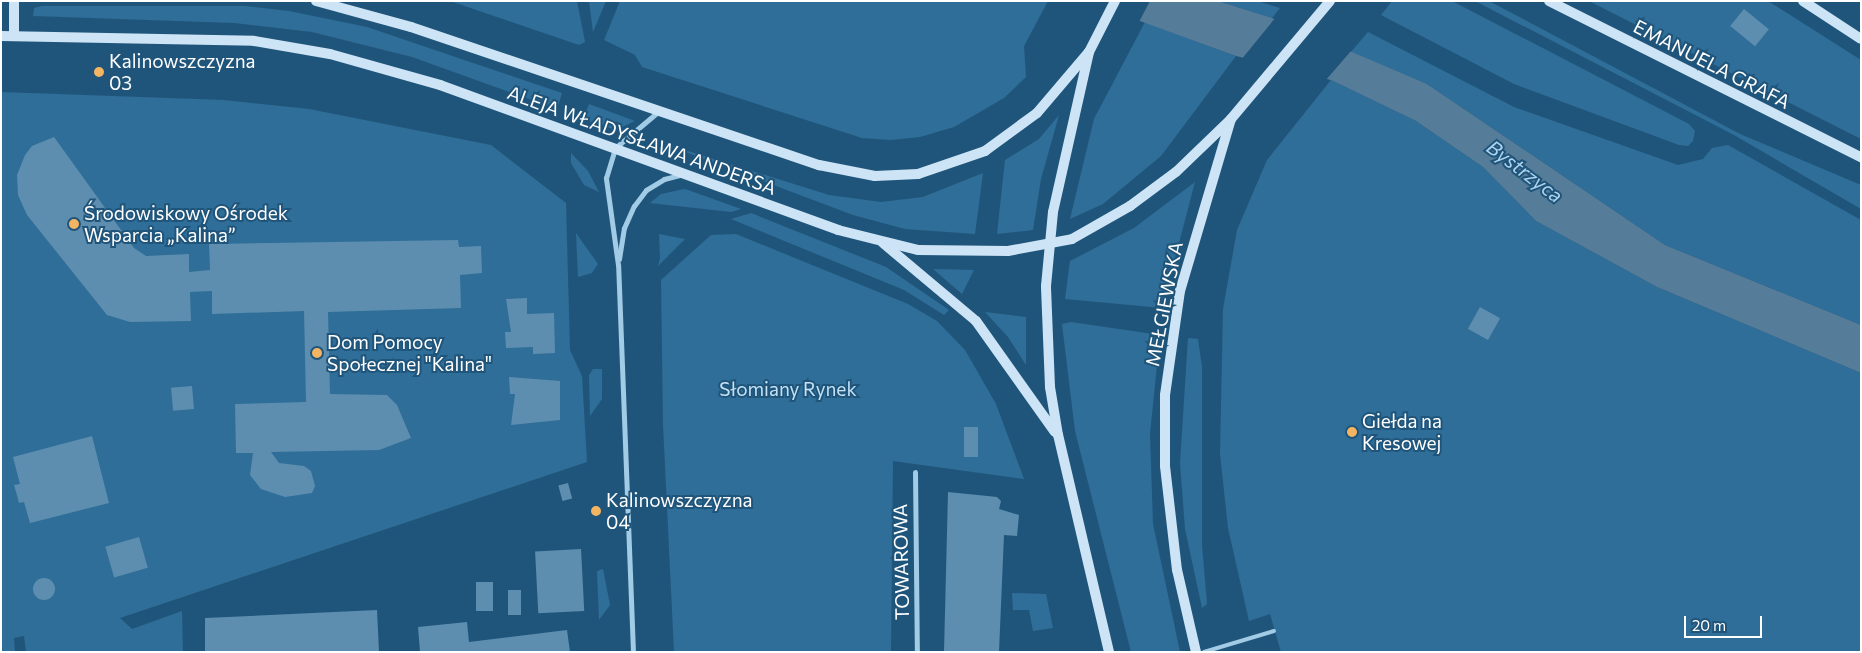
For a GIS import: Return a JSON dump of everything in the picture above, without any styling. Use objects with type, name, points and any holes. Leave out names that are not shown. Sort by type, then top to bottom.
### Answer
[{"type":"main road","points":[[14,1],[14,36]]},
{"type":"main road","name":"ALEJA WŁADYSŁAWA ANDERSA","points":[[316,1],[392,21],[834,170],[875,176],[918,174],[971,158],[1008,137],[1037,113],[1089,52]]},
{"type":"main road","points":[[1109,652],[1058,435],[1046,327],[1049,244],[1089,52],[1115,1]]},
{"type":"main road","name":"MEŁGIEWSKA","points":[[1196,652],[1177,570],[1167,501],[1165,395],[1188,257],[1232,119],[1330,1]]},
{"type":"main road","name":"EMANUELA GRAFA","points":[[1549,1],[1861,157]]},
{"type":"main road","points":[[1803,1],[1861,39]]},
{"type":"main road","name":"ALEJA WŁADYSŁAWA ANDERSA","points":[[1,36],[235,40],[310,49],[415,77],[685,173],[838,230],[918,250],[984,252],[1049,244],[1072,239],[1112,219],[1176,172],[1232,119]]},
{"type":"main road","points":[[882,242],[976,321],[1058,435]]},
{"type":"street","points":[[633,652],[618,265],[606,178],[615,148],[659,111]]},
{"type":"street","points":[[618,265],[624,228],[642,196],[664,178],[685,173]]},
{"type":"street","name":"TOWAROWA","points":[[915,472],[917,652]]},
{"type":"lane","points":[[1204,652],[1274,630]]},
{"type":"green space","points":[[450,1],[577,1],[585,42],[579,45]]},
{"type":"green space","points":[[589,1],[606,1],[593,32]]},
{"type":"green space","points":[[620,1],[1048,1],[1024,46],[1026,77],[1004,98],[954,127],[920,137],[891,140],[862,138],[642,67],[635,55],[604,40]]},
{"type":"green space","points":[[1218,1],[1257,1],[1280,8],[1272,18]]},
{"type":"green space","points":[[1392,1],[1452,1],[1689,124],[1695,131],[1693,141],[1688,146],[1679,145],[1514,84],[1381,15]]},
{"type":"green space","points":[[1475,1],[1489,1],[1740,134],[1861,185],[1861,209],[1734,135]]},
{"type":"green space","points":[[1589,1],[1768,1],[1861,60],[1861,139]]},
{"type":"green space","points":[[42,6],[245,6],[289,11],[367,27],[562,93],[557,109],[412,57],[312,32],[234,23],[33,16],[34,8]]},
{"type":"green space","points":[[1145,22],[1236,56],[1161,156],[1103,204],[1070,219],[1094,119]]},
{"type":"green space","points":[[1368,32],[1514,107],[1678,165],[1703,159],[1712,148],[1728,145],[1861,220],[1861,325],[1665,245],[1427,84],[1350,53]]},
{"type":"green space","points":[[1331,80],[1416,121],[1483,167],[1536,221],[1657,287],[1861,373],[1861,652],[1281,652],[1270,614],[1249,621],[1228,528],[1220,454],[1223,309],[1237,230],[1267,160]]},
{"type":"green space","points":[[1,92],[224,100],[309,109],[491,145],[566,203],[570,350],[582,376],[587,462],[120,618],[132,629],[182,611],[183,652],[26,652],[24,636],[14,638],[15,652],[1,652]]},
{"type":"green space","points":[[589,104],[635,121],[616,130],[583,119]]},
{"type":"green space","points":[[1059,115],[1041,179],[1033,230],[997,234],[1005,160],[1039,139]]},
{"type":"green space","points":[[656,141],[829,195],[881,202],[923,197],[983,173],[975,234],[905,229],[853,215]]},
{"type":"green space","points":[[571,153],[588,171],[599,192],[584,185],[571,163]]},
{"type":"green space","points":[[1195,182],[1162,308],[1065,299],[1070,261],[1134,228]]},
{"type":"green space","points":[[684,189],[741,209],[731,212],[650,203],[661,194]]},
{"type":"green space","points":[[751,213],[886,267],[949,310],[944,315],[904,290],[731,219]]},
{"type":"green space","points":[[576,233],[598,264],[592,273],[578,277]]},
{"type":"green space","points":[[659,234],[685,239],[658,266],[660,258]]},
{"type":"green space","name":"Słomiany Rynek","points":[[736,234],[908,304],[937,321],[965,350],[996,404],[1024,479],[893,461],[891,652],[674,652],[663,424],[661,280],[711,235]]},
{"type":"green space","points":[[933,269],[974,270],[962,294]]},
{"type":"green space","points":[[985,312],[1026,317],[1026,365],[1008,337]]},
{"type":"green space","points":[[1071,322],[1160,335],[1150,434],[1153,524],[1180,652],[1131,652],[1075,431],[1062,324]]},
{"type":"green space","points":[[1188,338],[1198,339],[1202,367],[1202,545],[1207,604],[1202,608],[1185,529],[1180,463]]},
{"type":"green space","points":[[593,369],[602,369],[602,399],[590,416],[589,375]]},
{"type":"green space","points":[[603,569],[610,605],[599,620],[597,571]]},
{"type":"green space","points":[[1012,593],[1046,594],[1053,628],[1033,631],[1029,610],[1013,610]]},
{"type":"water","name":"Bystrzyca","points":[[1085,1],[1218,1],[1272,18],[1427,84],[1665,245],[1861,325],[1861,373],[1657,287],[1536,221],[1483,167],[1416,121],[1331,80],[1236,56]]},
{"type":"pier","points":[[1083,1],[1150,1],[1139,22]]},
{"type":"pier","points":[[1276,17],[1351,51],[1325,81],[1241,60]]},
{"type":"building","points":[[1744,9],[1769,29],[1755,46],[1730,26]]},
{"type":"building","name":"Dom Pomocy Społecznej \"Kalina\"","points":[[54,137],[134,248],[146,256],[189,254],[189,272],[210,270],[209,244],[458,240],[459,247],[481,246],[482,273],[460,275],[461,308],[328,312],[330,394],[387,395],[397,405],[411,438],[379,450],[271,452],[279,463],[304,466],[311,471],[315,486],[312,493],[285,497],[261,489],[250,475],[253,453],[236,453],[235,404],[306,402],[304,311],[212,314],[212,291],[190,292],[191,321],[130,322],[107,315],[27,215],[18,195],[17,175],[25,155],[32,146]]},
{"type":"building","points":[[527,298],[527,314],[554,313],[555,353],[533,354],[533,347],[506,348],[505,332],[511,332],[506,299]]},
{"type":"building","points":[[1480,307],[1500,318],[1488,340],[1468,329]]},
{"type":"building","points":[[509,377],[560,381],[560,420],[511,425],[515,394],[510,394]]},
{"type":"building","points":[[192,386],[194,409],[173,411],[171,388]]},
{"type":"building","points":[[964,427],[978,427],[978,457],[964,457]]},
{"type":"building","points":[[92,436],[109,503],[30,523],[24,502],[19,503],[14,485],[20,484],[13,457]]},
{"type":"building","points":[[568,483],[572,498],[562,501],[558,486]]},
{"type":"building","points":[[948,492],[997,497],[1001,501],[999,509],[1019,515],[1017,536],[1004,535],[999,652],[944,652]]},
{"type":"building","points":[[139,537],[148,568],[114,577],[105,547]]},
{"type":"building","points":[[581,549],[584,611],[538,613],[535,551]]},
{"type":"building","points":[[40,578],[48,578],[55,585],[55,593],[48,600],[40,600],[33,593],[33,585]]},
{"type":"building","points":[[476,582],[493,582],[493,611],[476,611]]},
{"type":"building","points":[[508,590],[521,590],[521,615],[508,615]]},
{"type":"building","points":[[377,610],[379,652],[205,652],[205,618]]},
{"type":"building","points":[[467,622],[469,642],[567,630],[570,652],[420,652],[418,627]]},
{"type":"place","name":"Kalinowszczyzna 03","points":[[99,72]]},
{"type":"place","name":"Środowiskowy Ośrodek Wsparcia „Kalina”","points":[[74,224]]},
{"type":"place","name":"Dom Pomocy Społecznej \"Kalina\"","points":[[317,353]]},
{"type":"place","name":"Giełda na Kresowej","points":[[1352,432]]},
{"type":"place","name":"Kalinowszczyzna 04","points":[[596,511]]}]
